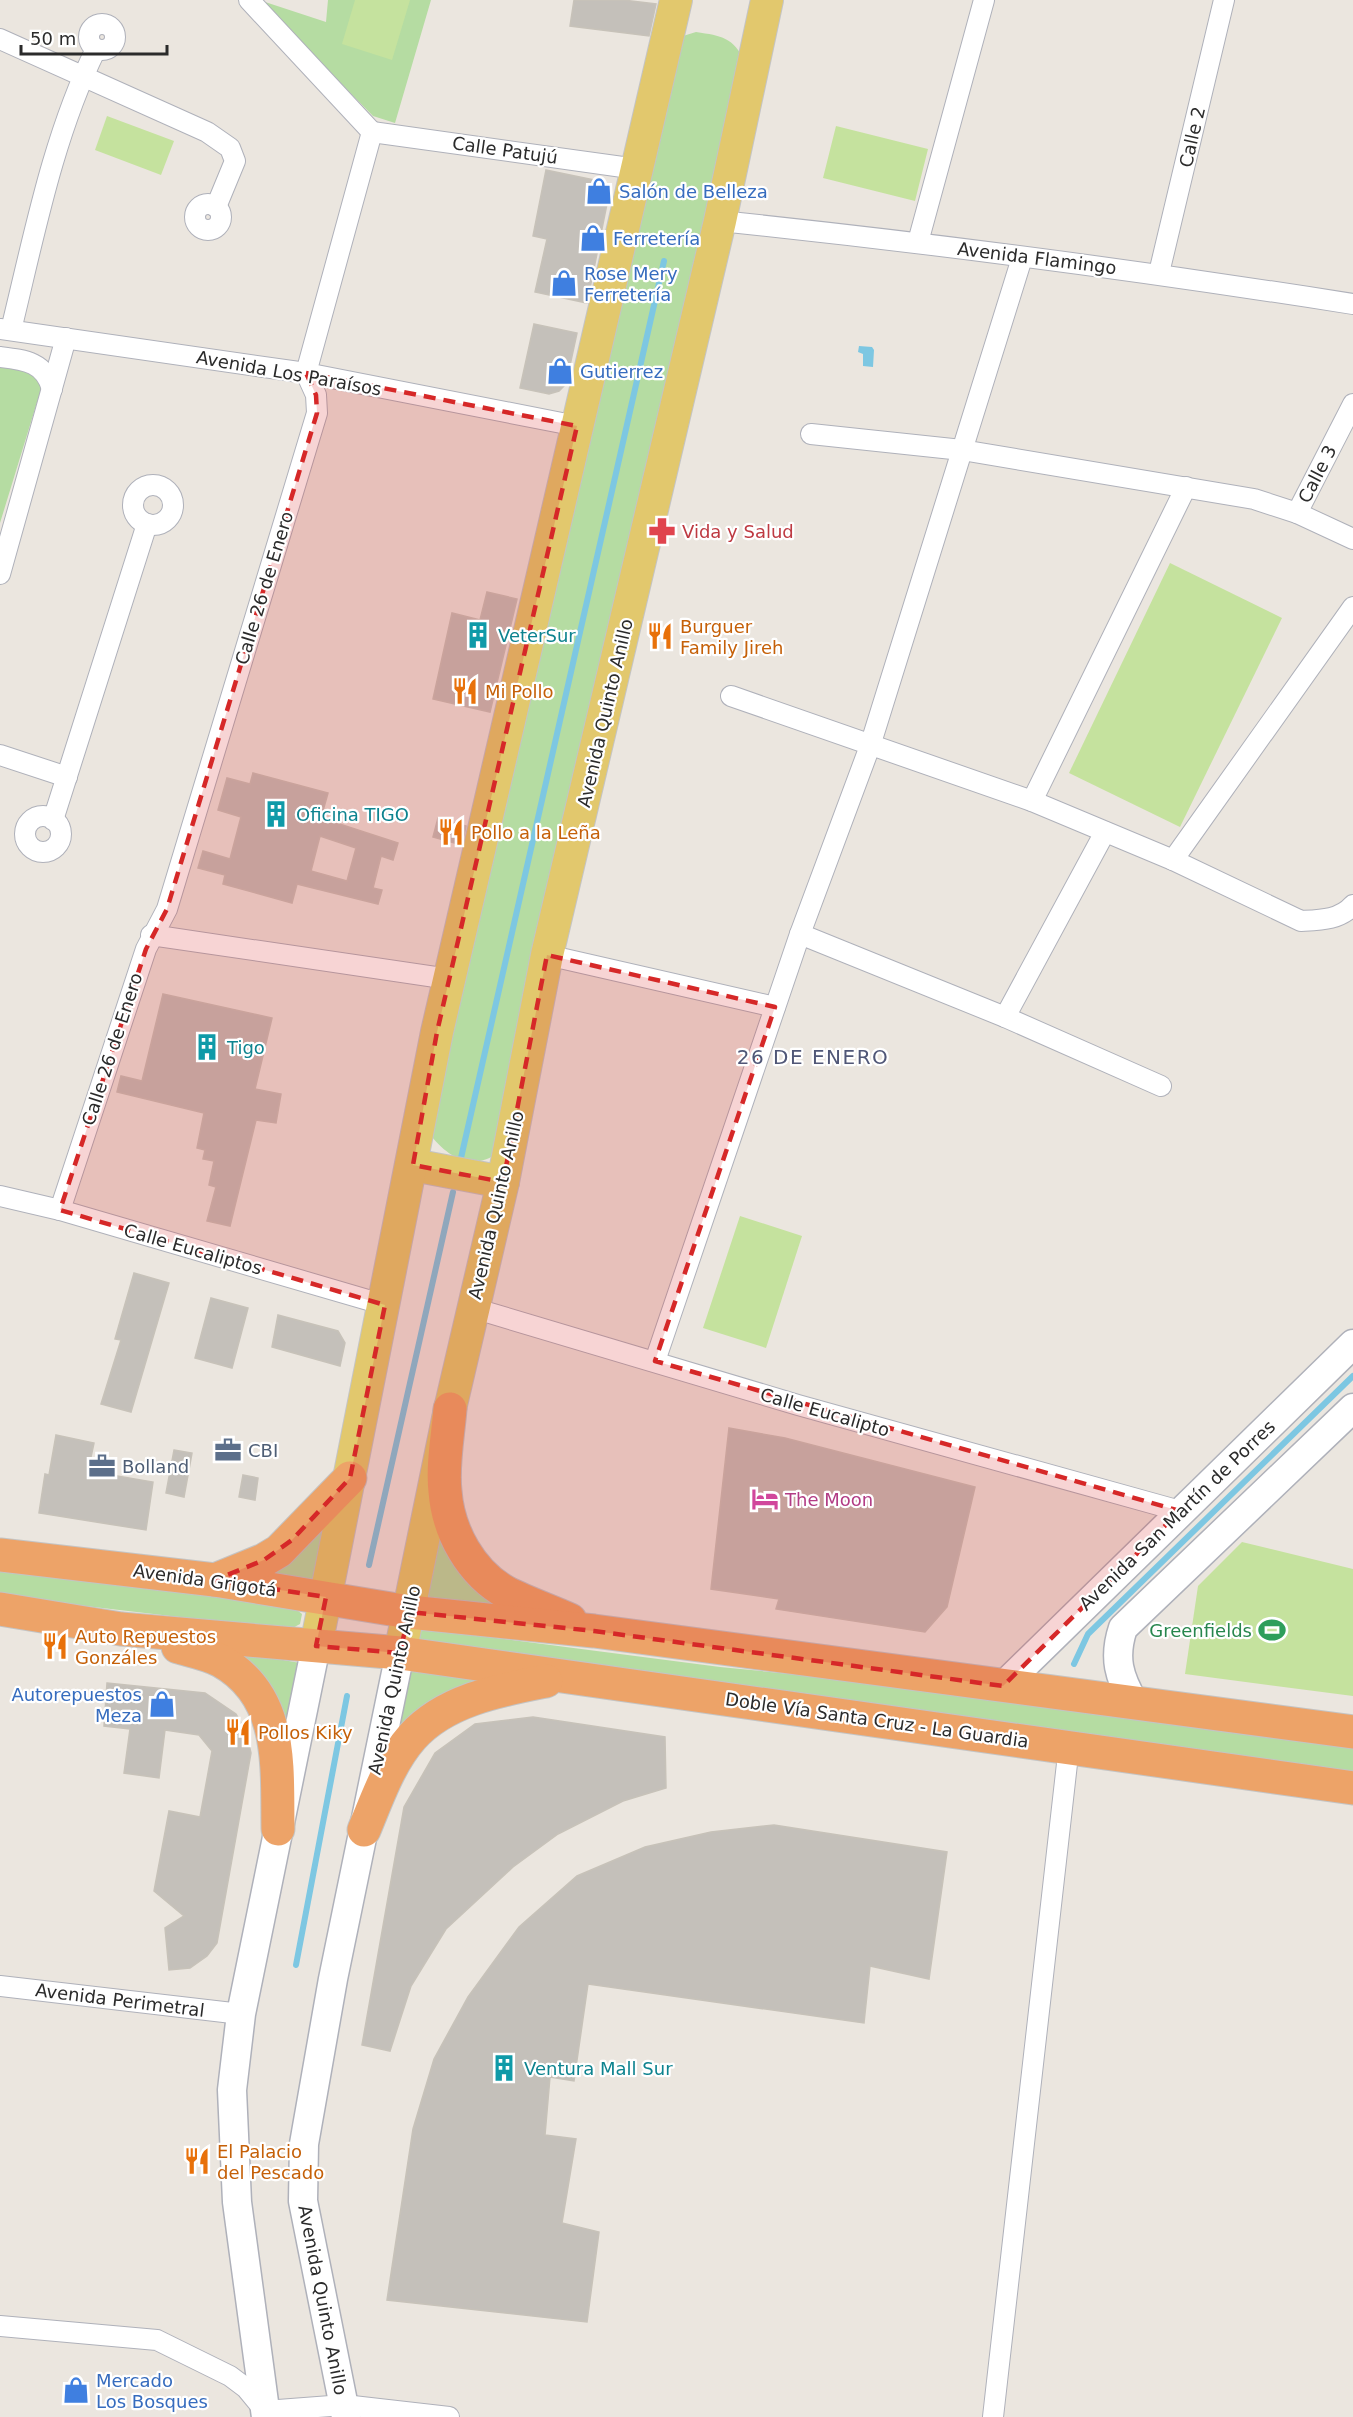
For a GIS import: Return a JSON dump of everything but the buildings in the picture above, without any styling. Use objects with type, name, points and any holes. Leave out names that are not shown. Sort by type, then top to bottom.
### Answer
[{"type":"highway","points":[[450,1409],[444,1491],[452,1524],[461,1547],[488,1580],[508,1593],[594,1631]]},
{"type":"highway","points":[[215,1580],[264,1560],[279,1551],[350,1478]]},
{"type":"highway","name":"Avenida Grigotá","points":[[0,1555],[215,1580],[409,1612]]},
{"type":"highway","points":[[0,1609],[121,1629],[400,1653]]},
{"type":"highway","points":[[409,1612],[594,1631],[1353,1732]]},
{"type":"highway","points":[[121,1629],[220,1660],[256,1690],[266,1707],[273,1730],[277,1759],[278,1829]]},
{"type":"highway","name":"Doble Vía Santa Cruz - La Guardia","points":[[400,1653],[1353,1788]]},
{"type":"highway","points":[[364,1830],[389,1771],[412,1736],[440,1714],[475,1699],[512,1688],[569,1677]]},
{"type":"main road","points":[[265,2414],[237,2202],[233,2148],[232,2090],[241,2014],[449,979],[676,0]]},
{"type":"main road","name":"Avenida Quinto Anillo","points":[[345,2411],[303,2201],[304,2144],[364,1830],[450,1409],[503,1182],[548,955],[720,221],[767,0]]},
{"type":"main road","points":[[413,1165],[503,1182]]},
{"type":"main road","name":"Avenida San Martín de Porres","points":[[1003,1686],[1353,1344]]},
{"type":"main road","points":[[1134,1703],[1121,1681],[1118,1667],[1117,1654],[1123,1628],[1353,1408]]},
{"type":"street","points":[[249,0],[372,132],[306,374]]},
{"type":"street","points":[[918,242],[984,0]]},
{"type":"street","name":"Calle 2","points":[[1159,273],[1224,0]]},
{"type":"street","points":[[0,39],[207,132],[230,148],[235,161],[216,207]]},
{"type":"street","points":[[6,329],[83,75],[96,49]]},
{"type":"street","name":"Calle Patujú","points":[[372,132],[637,169]]},
{"type":"street","name":"Avenida Flamingo","points":[[720,221],[918,242],[1022,258],[1159,273],[1353,304]]},
{"type":"street","points":[[655,1361],[800,934],[870,746],[1022,258]]},
{"type":"street","name":"Avenida Los Paraísos","points":[[6,329],[306,374],[578,426]]},
{"type":"street","points":[[0,574],[66,338]]},
{"type":"street","points":[[0,357],[35,364],[48,376],[51,389]]},
{"type":"street","name":"Calle 26 de Enero","points":[[60,1210],[151,935],[167,909],[317,413],[316,395],[306,374]]},
{"type":"street","name":"Calle 3","points":[[1297,513],[1353,404]]},
{"type":"street","points":[[811,434],[962,450],[1254,499],[1297,513],[1353,539]]},
{"type":"street","points":[[1032,801],[1186,486]]},
{"type":"street","points":[[53,820],[147,524]]},
{"type":"street","points":[[1173,860],[1353,607]]},
{"type":"street","points":[[731,696],[1032,801],[1173,860],[1301,921],[1323,920],[1346,912],[1353,905]]},
{"type":"street","points":[[0,755],[67,777]]},
{"type":"street","points":[[1005,1017],[1106,832]]},
{"type":"street","points":[[800,934],[1005,1017],[1161,1086]]},
{"type":"street","points":[[151,935],[449,979]]},
{"type":"street","points":[[548,955],[776,1007]]},
{"type":"street","name":"Calle Eucaliptos","points":[[0,1196],[60,1210],[385,1305]]},
{"type":"street","name":"Calle Eucalipto","points":[[472,1308],[798,1405],[1180,1511]]},
{"type":"street","points":[[993,2417],[1069,1746]]},
{"type":"street","name":"Avenida Perimetral","points":[[0,1986],[241,2014]]},
{"type":"street","points":[[0,2326],[158,2340],[230,2376],[246,2388],[265,2414],[345,2411],[449,2417]]},
{"type":"highlighted area","points":[[306,373],[577,426],[437,1032],[413,1165],[503,1182],[547,955],[775,1007],[655,1361],[1180,1511],[1003,1686],[594,1631],[409,1612],[400,1653],[316,1646],[326,1597],[215,1580],[264,1560],[292,1540],[350,1478],[385,1305],[60,1210],[146,949],[167,909],[317,413],[316,395]]},
{"type":"green space","points":[[259,0],[326,22],[328,0],[431,0],[395,123],[373,116]]},
{"type":"green space","points":[[355,0],[410,0],[392,60],[342,44]]},
{"type":"green space","points":[[696,32],[726,39],[736,47],[745,62],[499,1152],[479,1161],[469,1161],[460,1159],[443,1149],[429,1133],[683,36]]},
{"type":"green space","points":[[107,116],[174,141],[161,175],[95,150]]},
{"type":"green space","points":[[836,126],[928,149],[915,201],[823,178]]},
{"type":"green space","points":[[0,367],[25,370],[33,375],[42,386],[0,523]]},
{"type":"green space","points":[[1170,563],[1282,618],[1180,827],[1069,773]]},
{"type":"green space","points":[[740,1216],[802,1236],[766,1348],[703,1328]]},
{"type":"green space","points":[[440,1478],[506,1605],[418,1601]]},
{"type":"green space","points":[[329,1517],[324,1585],[242,1572]]},
{"type":"green space","name":"Greenfields","points":[[1242,1542],[1353,1569],[1353,1696],[1185,1674],[1198,1586]]},
{"type":"green space","points":[[0,1570],[292,1606],[302,1614],[300,1624],[289,1630],[0,1596]]},
{"type":"green space","points":[[411,1627],[720,1667],[902,1685],[1353,1744],[1353,1773],[408,1644]]},
{"type":"green space","points":[[189,1643],[300,1663],[284,1752],[281,1731]]},
{"type":"green space","points":[[404,1670],[502,1684],[398,1745]]},
{"type":"water","points":[[859,346],[872,347],[874,350],[873,367],[863,366],[863,354],[858,352]]},
{"type":"waterway","points":[[461,1158],[664,261]]},
{"type":"waterway","points":[[369,1565],[453,1192]]},
{"type":"waterway","points":[[1074,1664],[1088,1634],[1353,1376]]},
{"type":"waterway","points":[[296,1965],[347,1696]]},
{"type":"place","name":"Salón de Belleza","points":[[599,191]]},
{"type":"place","name":"Ferretería","points":[[593,238]]},
{"type":"place","name":"Rose Mery Ferretería","points":[[564,283]]},
{"type":"place","name":"Gutierrez","points":[[560,371]]},
{"type":"place","name":"Vida y Salud","points":[[662,531]]},
{"type":"place","name":"VeterSur","points":[[478,635]]},
{"type":"place","name":"Burguer Family Jireh","points":[[660,636]]},
{"type":"place","name":"Mi Pollo","points":[[465,691]]},
{"type":"place","name":"Oficina TIGO","points":[[276,814]]},
{"type":"place","name":"Pollo a la Leña","points":[[451,832]]},
{"type":"place","name":"Tigo","points":[[207,1047]]},
{"type":"place","name":"CBI","points":[[228,1450]]},
{"type":"place","name":"Bolland","points":[[102,1466]]},
{"type":"place","name":"The Moon","points":[[765,1499]]},
{"type":"place","name":"Greenfields","points":[[1272,1630]]},
{"type":"place","name":"Auto Repuestos Gonzáles","points":[[55,1646]]},
{"type":"place","name":"Autorepuestos Meza","points":[[162,1704]]},
{"type":"place","name":"Pollos Kiky","points":[[238,1732]]},
{"type":"place","name":"Ventura Mall Sur","points":[[504,2068]]},
{"type":"place","name":"El Palacio del Pescado","points":[[197,2161]]},
{"type":"place","name":"Mercado Los Bosques","points":[[76,2390]]},
{"type":"district","name":"26 DE ENERO","points":[[813,1057]]}]
